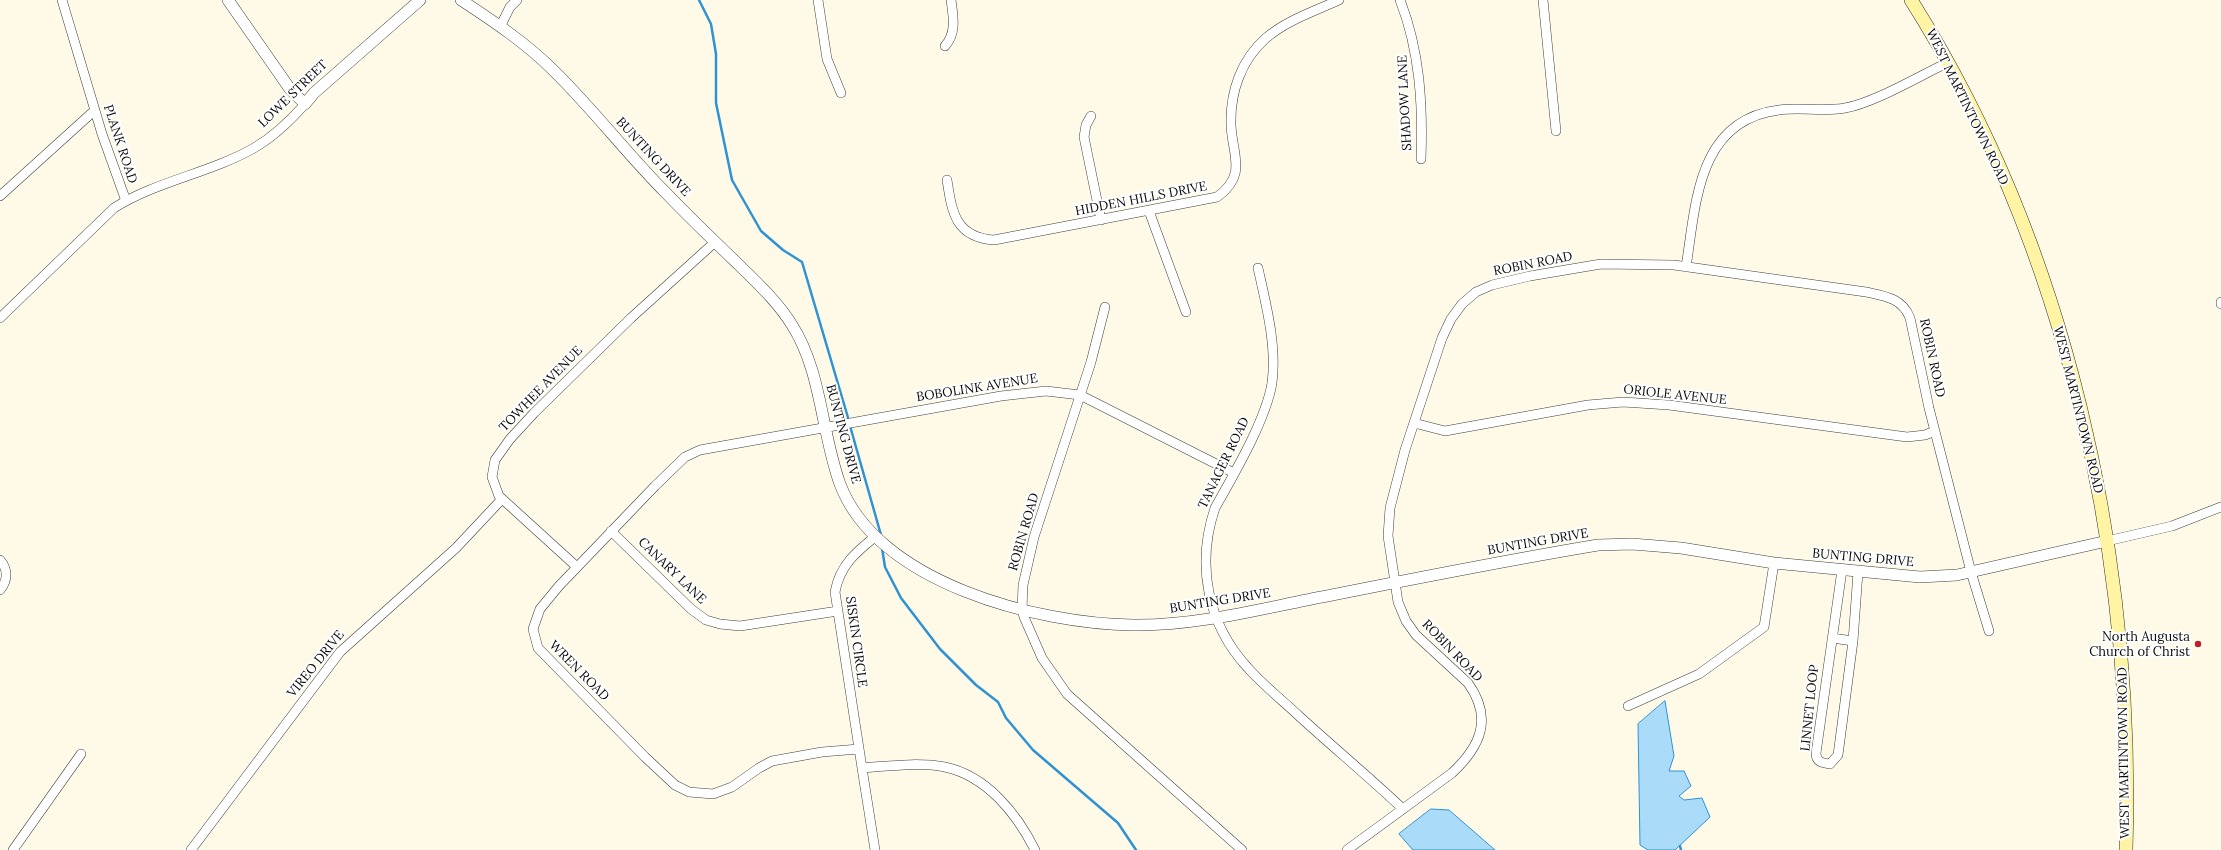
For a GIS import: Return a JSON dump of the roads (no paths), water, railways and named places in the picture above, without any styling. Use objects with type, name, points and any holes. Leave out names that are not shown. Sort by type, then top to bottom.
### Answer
[{"type":"main road","name":"WEST MARTINTOWN ROAD","points":[[1911,0],[1947,63],[1993,154],[2014,204],[2044,284],[2075,387],[2094,466],[2107,541],[2122,653],[2126,774],[2126,850]]},
{"type":"street","name":"PLANK ROAD","points":[[0,318],[106,216],[126,201],[95,110],[62,0]]},
{"type":"street","points":[[228,0],[290,89],[305,104]]},
{"type":"street","name":"LOWE STREET","points":[[126,201],[253,148],[274,134],[305,104],[314,93],[420,0]]},
{"type":"street","name":"BUNTING DRIVE","points":[[461,0],[500,27],[552,69],[643,168],[762,288],[782,311],[797,333],[818,391],[843,491],[855,513],[876,536],[910,564],[935,578],[1022,609],[1081,621],[1126,625],[1193,622],[1522,559],[1615,544],[1681,548],[1774,563],[1920,577],[1971,572],[2172,526],[2221,507]]},
{"type":"street","points":[[500,27],[510,7],[517,0]]},
{"type":"street","points":[[818,0],[826,59],[841,93]]},
{"type":"street","points":[[945,46],[951,38],[953,24],[951,0]]},
{"type":"street","name":"HIDDEN HILLS DRIVE","points":[[947,180],[956,220],[968,233],[981,238],[1000,239],[1218,197],[1227,189],[1235,175],[1237,162],[1231,127],[1232,101],[1236,84],[1245,62],[1258,46],[1274,32],[1339,0]]},
{"type":"street","name":"SHADOW LANE","points":[[1400,0],[1411,29],[1417,59],[1422,117],[1422,159]]},
{"type":"street","points":[[1543,0],[1556,131]]},
{"type":"street","points":[[1686,267],[1701,178],[1711,154],[1734,129],[1758,115],[1779,110],[1835,110],[1854,106],[1947,63]]},
{"type":"street","points":[[0,196],[95,110]]},
{"type":"street","points":[[1091,116],[1086,125],[1084,136],[1101,220]]},
{"type":"street","points":[[1149,211],[1186,312]]},
{"type":"street","name":"TOWHEE AVENUE","points":[[578,566],[502,499],[496,490],[492,470],[495,460],[510,439],[606,342],[716,242]]},
{"type":"street","name":"ROBIN ROAD","points":[[1347,850],[1436,786],[1468,758],[1479,736],[1481,719],[1477,697],[1468,683],[1412,629],[1402,611],[1395,584],[1389,549],[1390,508],[1414,423],[1446,329],[1462,304],[1476,292],[1492,285],[1510,280],[1601,264],[1667,265],[1866,292],[1897,300],[1905,308],[1910,318],[1935,431],[1971,572],[1989,631]]},
{"type":"street","name":"TANAGER ROAD","points":[[1258,268],[1273,360],[1272,378],[1266,407],[1215,508],[1206,546],[1206,581],[1212,605],[1231,646],[1248,669],[1403,809]]},
{"type":"street","name":"ROBIN ROAD","points":[[1105,307],[1080,396],[1034,538],[1025,573],[1022,609],[1042,658],[1067,694],[1242,850]]},
{"type":"street","name":"BOBOLINK AVENUE","points":[[826,427],[1032,392],[1046,391],[1080,396],[1234,473]]},
{"type":"street","name":"ORIOLE AVENUE","points":[[1414,423],[1445,431],[1588,405],[1623,402],[1669,405],[1907,437],[1924,435],[1935,431]]},
{"type":"street","name":"WREN ROAD","points":[[826,427],[692,453],[679,462],[578,566],[536,616],[533,630],[535,643],[543,653],[675,785],[693,793],[713,794],[741,782],[758,768],[772,761],[822,752],[859,749]]},
{"type":"street","name":"VIREO DRIVE","points":[[191,850],[340,652],[456,548],[502,499]]},
{"type":"street","name":"CANARY LANE","points":[[611,532],[691,609],[706,620],[720,624],[740,626],[838,611]]},
{"type":"street","name":"SISKIN CIRCLE","points":[[875,850],[835,592],[840,574],[856,552],[876,536]]},
{"type":"street","points":[[0,560],[6,573],[5,582],[0,590]]},
{"type":"street","points":[[1628,706],[1699,674],[1764,627],[1774,563]]},
{"type":"street","name":"LINNET LOOP","points":[[1842,570],[1816,753],[1818,759],[1823,763],[1830,764],[1838,755],[1853,641],[1858,572]]},
{"type":"street","points":[[1832,638],[1853,641]]},
{"type":"street","points":[[13,850],[81,754]]},
{"type":"street","points":[[862,768],[896,765],[934,766],[964,774],[983,786],[1004,804],[1021,825],[1035,850]]},
{"type":"water","points":[[1665,701],[1674,756],[1669,771],[1684,771],[1691,786],[1679,796],[1684,800],[1702,798],[1710,817],[1675,850],[1648,850],[1640,845],[1638,724]]},
{"type":"water","points":[[1431,809],[1449,810],[1495,850],[1413,850],[1399,834]]},
{"type":"waterway","points":[[699,0],[711,24],[716,54],[716,103],[732,180],[761,231],[783,250],[802,262],[849,421]]},
{"type":"waterway","points":[[850,426],[881,535]]},
{"type":"waterway","points":[[882,548],[885,567],[901,598],[940,649],[976,685],[998,702],[1006,718],[1033,750],[1118,823],[1136,850]]},
{"type":"waterway","points":[[1680,846],[1681,850]]},
{"type":"place","name":"North Augusta Church of Christ","points":[[2198,644]]}]
